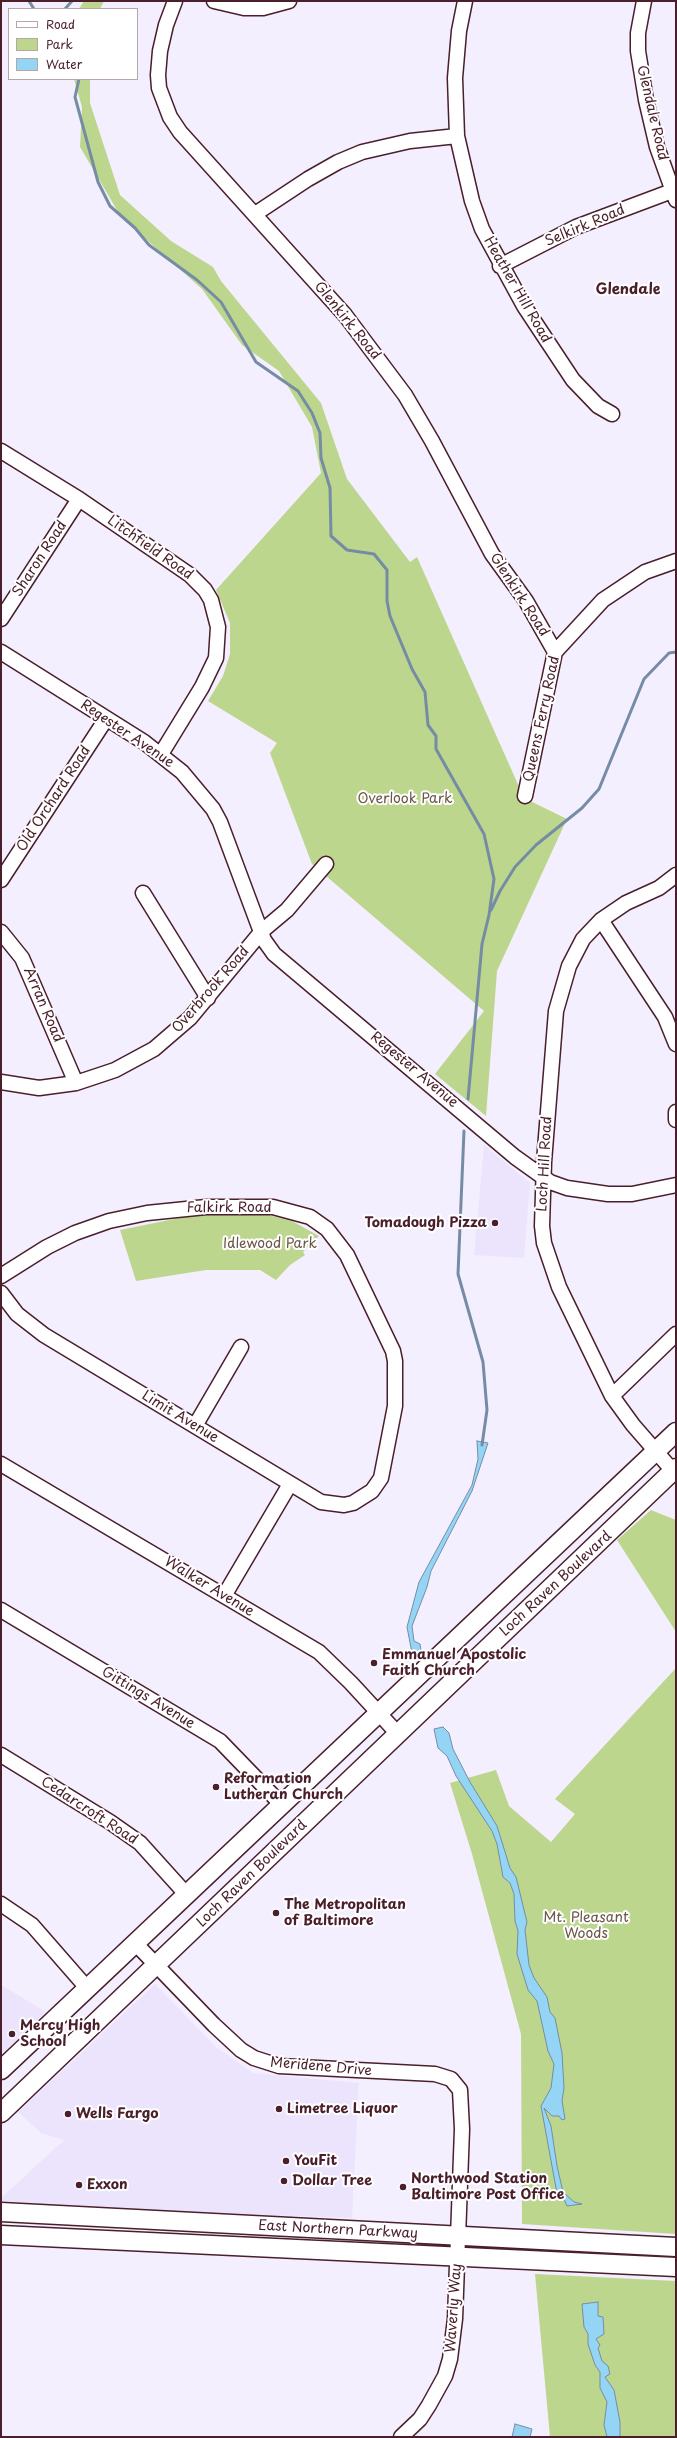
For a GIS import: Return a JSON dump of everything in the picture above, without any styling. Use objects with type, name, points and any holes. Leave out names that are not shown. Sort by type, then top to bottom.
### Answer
[{"type":"main road","name":"Loch Raven Boulevard","points":[[1,2070],[621,1482],[676,1432]]},
{"type":"main road","name":"Loch Raven Boulevard","points":[[1,2113],[674,1470]]},
{"type":"main road","name":"East Northern Parkway","points":[[1,2212],[676,2246]]},
{"type":"main road","name":"East Northern Parkway","points":[[1,2235],[676,2267]]},
{"type":"street","name":"Glenkirk Road","points":[[175,1],[166,25],[160,51],[159,88],[170,117],[180,132],[345,315],[405,395],[432,441],[492,554],[526,601],[555,652]]},
{"type":"street","points":[[214,1],[244,8],[263,8],[289,1]]},
{"type":"street","name":"Heather Hill Road","points":[[465,1],[459,31],[455,78],[457,136],[472,201],[482,229],[500,266],[573,380],[594,402],[612,414]]},
{"type":"street","name":"Glendale Road","points":[[644,1],[638,34],[639,56],[646,100],[657,147],[674,196]]},
{"type":"street","points":[[255,214],[308,179],[338,162],[362,152],[403,142],[457,136]]},
{"type":"street","name":"Selkirk Road","points":[[500,266],[576,227],[674,196]]},
{"type":"street","name":"Litchfield Road","points":[[1,450],[79,499],[190,575],[205,590],[214,610],[218,627],[216,658],[202,687],[161,754]]},
{"type":"street","name":"Sharon Road","points":[[1,619],[79,499]]},
{"type":"street","name":"Queens Ferry Road","points":[[525,796],[555,652],[603,600],[645,572],[676,561]]},
{"type":"street","name":"Regester Avenue","points":[[1,652],[161,754],[182,772],[213,809],[226,835],[264,940],[274,954],[515,1157],[550,1182],[567,1188],[608,1194],[632,1194],[676,1185]]},
{"type":"street","name":"Old Orchard Road","points":[[1,880],[106,719]]},
{"type":"street","name":"Overbrook Road","points":[[1,1082],[39,1088],[76,1083],[115,1070],[154,1049],[186,1022],[208,998],[262,931],[287,910],[326,864]]},
{"type":"street","name":"Loch Hill Road","points":[[674,1470],[655,1451],[612,1396],[559,1287],[548,1257],[542,1234],[543,1176],[559,998],[575,953],[583,940],[601,920],[626,903],[658,888],[676,875]]},
{"type":"street","points":[[143,893],[208,998]]},
{"type":"street","points":[[601,920],[665,1017],[676,1044]]},
{"type":"street","name":"Arran Road","points":[[1,932],[22,958],[76,1083]]},
{"type":"street","points":[[676,1112],[676,1120]]},
{"type":"street","name":"Falkirk Road","points":[[1,1276],[47,1247],[75,1233],[109,1221],[147,1213],[211,1207],[273,1207],[302,1214],[319,1223],[338,1240],[348,1255],[389,1341],[395,1361],[395,1406],[390,1435],[380,1478],[372,1491]]},
{"type":"street","name":"Limit Avenue","points":[[1,1293],[17,1314],[44,1335],[321,1502],[332,1505],[353,1503],[372,1491]]},
{"type":"street","points":[[612,1396],[676,1334]]},
{"type":"street","points":[[195,1426],[241,1348]]},
{"type":"street","name":"Walker Avenue","points":[[1,1464],[319,1652],[398,1734]]},
{"type":"street","points":[[224,1596],[290,1484]]},
{"type":"street","name":"Gittings Avenue","points":[[1,1610],[220,1741],[281,1804]]},
{"type":"street","name":"Cedarcroft Road","points":[[1,1755],[110,1822],[135,1840],[186,1894]]},
{"type":"street","points":[[1,1904],[32,1925],[87,1988]]},
{"type":"street","name":"Meridene Drive","points":[[135,1943],[214,2025],[241,2050],[254,2058],[279,2066],[435,2074],[445,2076],[456,2084]]},
{"type":"street","name":"Waverly Way","points":[[401,2437],[420,2419],[429,2405],[445,2376],[450,2359],[455,2319],[463,2118],[461,2095],[456,2084]]},
{"type":"shaded area","points":[[484,1145],[530,1183],[524,1258],[474,1255]]},
{"type":"shaded area","points":[[155,1984],[216,2047],[253,2073],[359,2083],[352,2218],[108,2209],[1,2201],[1,2198],[64,2140],[41,2133],[18,2112]]},
{"type":"shaded area","name":"Mercy High School","points":[[1,1985],[46,2012],[1,2055]]},
{"type":"green space","points":[[84,1],[104,1],[100,8],[80,8]]},
{"type":"green space","name":"Overlook Park","points":[[74,80],[90,80],[90,103],[120,195],[171,241],[213,267],[221,281],[321,403],[347,479],[410,562],[417,557],[524,798],[567,819],[497,971],[486,1116],[435,1074],[484,1011],[312,864],[270,753],[277,743],[208,701],[223,676],[230,654],[230,623],[216,590],[321,473],[312,427],[279,371],[242,345],[202,289],[121,217],[80,147],[82,107]]},
{"type":"green space","name":"Idlewood Park","points":[[194,1215],[268,1215],[292,1221],[319,1236],[303,1252],[305,1255],[290,1265],[276,1280],[260,1270],[206,1270],[136,1281],[120,1230]]},
{"type":"green space","points":[[651,1510],[676,1520],[676,1632],[617,1540]]},
{"type":"green space","name":"Mt. Pleasant Woods","points":[[676,1668],[676,2234],[522,2224],[521,2034],[472,1854],[450,1783],[496,1770],[509,1806],[551,1842],[575,1814],[555,1799]]},
{"type":"green space","points":[[535,2274],[676,2281],[676,2437],[550,2437]]},
{"type":"water","points":[[477,1441],[488,1443],[472,1491],[431,1571],[427,1587],[412,1626],[414,1641],[420,1644],[421,1650],[412,1653],[407,1627],[419,1582],[472,1485],[478,1459]]},
{"type":"water","points":[[443,1727],[449,1733],[453,1749],[470,1782],[497,1826],[510,1868],[516,1877],[527,1922],[525,1930],[529,1965],[534,1978],[547,1997],[550,2012],[555,2018],[562,2053],[564,2088],[562,2101],[565,2119],[562,2120],[559,2116],[552,2116],[544,2108],[551,2126],[557,2166],[563,2192],[574,2202],[582,2204],[567,2206],[564,2199],[559,2198],[556,2188],[541,2106],[551,2088],[554,2064],[548,2051],[537,2001],[528,1990],[517,1954],[518,1931],[515,1921],[514,1894],[510,1883],[503,1877],[497,1844],[492,1831],[456,1776],[447,1756],[438,1748],[434,1729]]},
{"type":"water","points":[[598,2302],[598,2316],[603,2317],[604,2334],[596,2339],[600,2345],[598,2348],[602,2361],[608,2366],[610,2374],[605,2377],[614,2390],[620,2422],[620,2437],[607,2437],[604,2425],[607,2402],[600,2388],[600,2372],[595,2365],[588,2344],[588,2334],[584,2327],[582,2304]]},
{"type":"water","points":[[515,2424],[532,2429],[530,2437],[512,2437]]},
{"type":"waterway","points":[[29,1],[33,8]]},
{"type":"waterway","points":[[66,8],[72,1]]},
{"type":"waterway","points":[[79,80],[75,97],[98,182],[110,206],[135,228],[149,245],[197,280],[221,302],[256,362],[298,391],[312,413],[320,433],[321,458],[330,488],[331,536],[347,550],[374,554],[387,570],[387,601],[390,616],[412,669],[425,692],[428,725],[436,736],[436,749],[484,834],[494,879],[489,915],[482,944],[468,1099]]},
{"type":"waterway","points":[[491,910],[500,891],[515,867],[536,845],[582,808],[599,789],[644,679],[669,653],[676,652]]},
{"type":"waterway","points":[[464,1131],[458,1274],[483,1362],[487,1410],[482,1445]]},
{"type":"place","name":"Tomadough Pizza","points":[[495,1223]]},
{"type":"place","name":"Emmanuel Apostolic Faith Church","points":[[374,1663]]},
{"type":"place","name":"Reformation Lutheran Church","points":[[216,1787]]},
{"type":"place","name":"The Metropolitan of Baltimore","points":[[276,1913]]},
{"type":"place","name":"Mercy High School","points":[[12,2034]]},
{"type":"place","name":"Limetree Liquor","points":[[279,2109]]},
{"type":"place","name":"Wells Fargo","points":[[68,2114]]},
{"type":"place","name":"YouFit","points":[[286,2161]]},
{"type":"place","name":"Dollar Tree","points":[[284,2181]]},
{"type":"place","name":"Exxon","points":[[79,2185]]},
{"type":"place","name":"Northwood Station Baltimore Post Office","points":[[403,2187]]},
{"type":"district","name":"Glendale","points":[[628,290]]}]
